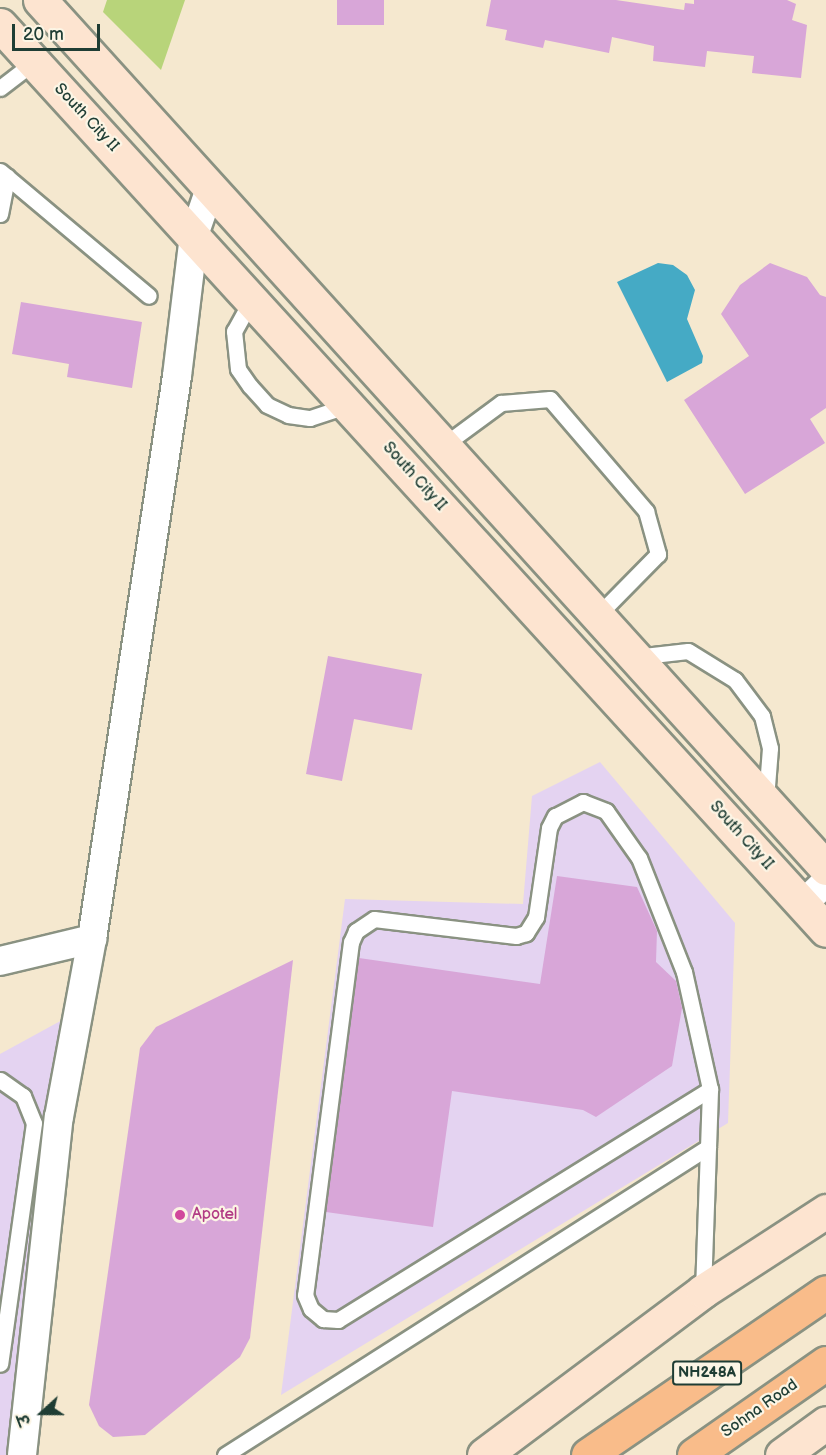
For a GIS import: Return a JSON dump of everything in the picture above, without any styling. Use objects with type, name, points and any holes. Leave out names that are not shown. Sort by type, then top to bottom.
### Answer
[{"type":"highway","name":"NH248A","points":[[588,1455],[826,1292]]},
{"type":"highway","name":"Sohna Road","points":[[694,1455],[826,1363]]},
{"type":"main road","points":[[40,0],[211,186],[826,868]]},
{"type":"main road","name":"South City II","points":[[0,25],[349,405],[815,893],[826,930]]},
{"type":"main road","points":[[484,1455],[703,1291],[826,1211]]},
{"type":"main road","points":[[783,1455],[826,1423]]},
{"type":"street","points":[[22,1455],[59,1117],[92,939],[177,376],[194,235],[211,186]]},
{"type":"street","points":[[0,961],[92,939]]},
{"type":"lane","points":[[0,88],[33,62]]},
{"type":"lane","points":[[0,214],[4,174]]},
{"type":"lane","points":[[4,174],[149,296]]},
{"type":"lane","points":[[252,299],[234,331],[238,369],[267,405],[288,415],[310,418],[349,405]]},
{"type":"lane","points":[[444,445],[501,403],[550,399],[646,511],[658,554],[598,615]]},
{"type":"lane","points":[[635,657],[688,651],[735,680],[762,716],[770,748],[766,802]]},
{"type":"lane","points":[[703,1291],[710,1089],[684,972],[639,858],[606,811],[583,802],[555,816],[549,828],[536,916],[526,933],[516,936],[374,919],[356,931],[351,942],[305,1295],[310,1309],[323,1319],[338,1320],[710,1089]]},
{"type":"lane","points":[[0,1080],[23,1096],[34,1124],[0,1364]]},
{"type":"lane","points":[[225,1455],[708,1147]]},
{"type":"shaded area","points":[[600,762],[735,923],[728,1123],[281,1395],[345,899],[523,904],[532,796]]},
{"type":"shaded area","points":[[75,1013],[20,1455],[0,1455],[0,1054]]},
{"type":"green space","points":[[107,0],[185,0],[161,70],[103,12]]},
{"type":"water","points":[[658,263],[673,265],[687,275],[695,290],[687,319],[703,356],[702,363],[667,382],[617,282]]},
{"type":"building","points":[[337,0],[384,0],[384,25],[337,25]]},
{"type":"building","points":[[491,0],[616,0],[684,10],[685,3],[694,4],[694,0],[787,0],[796,4],[792,20],[807,25],[801,78],[752,73],[754,56],[707,51],[705,67],[653,61],[654,46],[612,37],[609,53],[545,40],[543,48],[505,40],[507,30],[486,26]]},
{"type":"building","points":[[770,263],[807,277],[820,295],[826,297],[826,408],[810,419],[825,443],[745,494],[684,400],[749,356],[721,314],[740,285]]},
{"type":"building","points":[[21,302],[142,322],[132,388],[67,377],[69,364],[12,354]]},
{"type":"building","points":[[328,656],[422,674],[412,730],[354,719],[342,781],[306,774]]},
{"type":"building","points":[[557,876],[637,887],[657,931],[656,962],[676,981],[682,1008],[672,1066],[596,1117],[583,1110],[452,1091],[433,1227],[326,1212],[359,958],[540,984]]},
{"type":"building","points":[[293,960],[250,1338],[240,1357],[145,1435],[113,1437],[99,1426],[89,1405],[140,1048],[156,1027]]},
{"type":"place","name":"Apotel","points":[[180,1215]]}]
